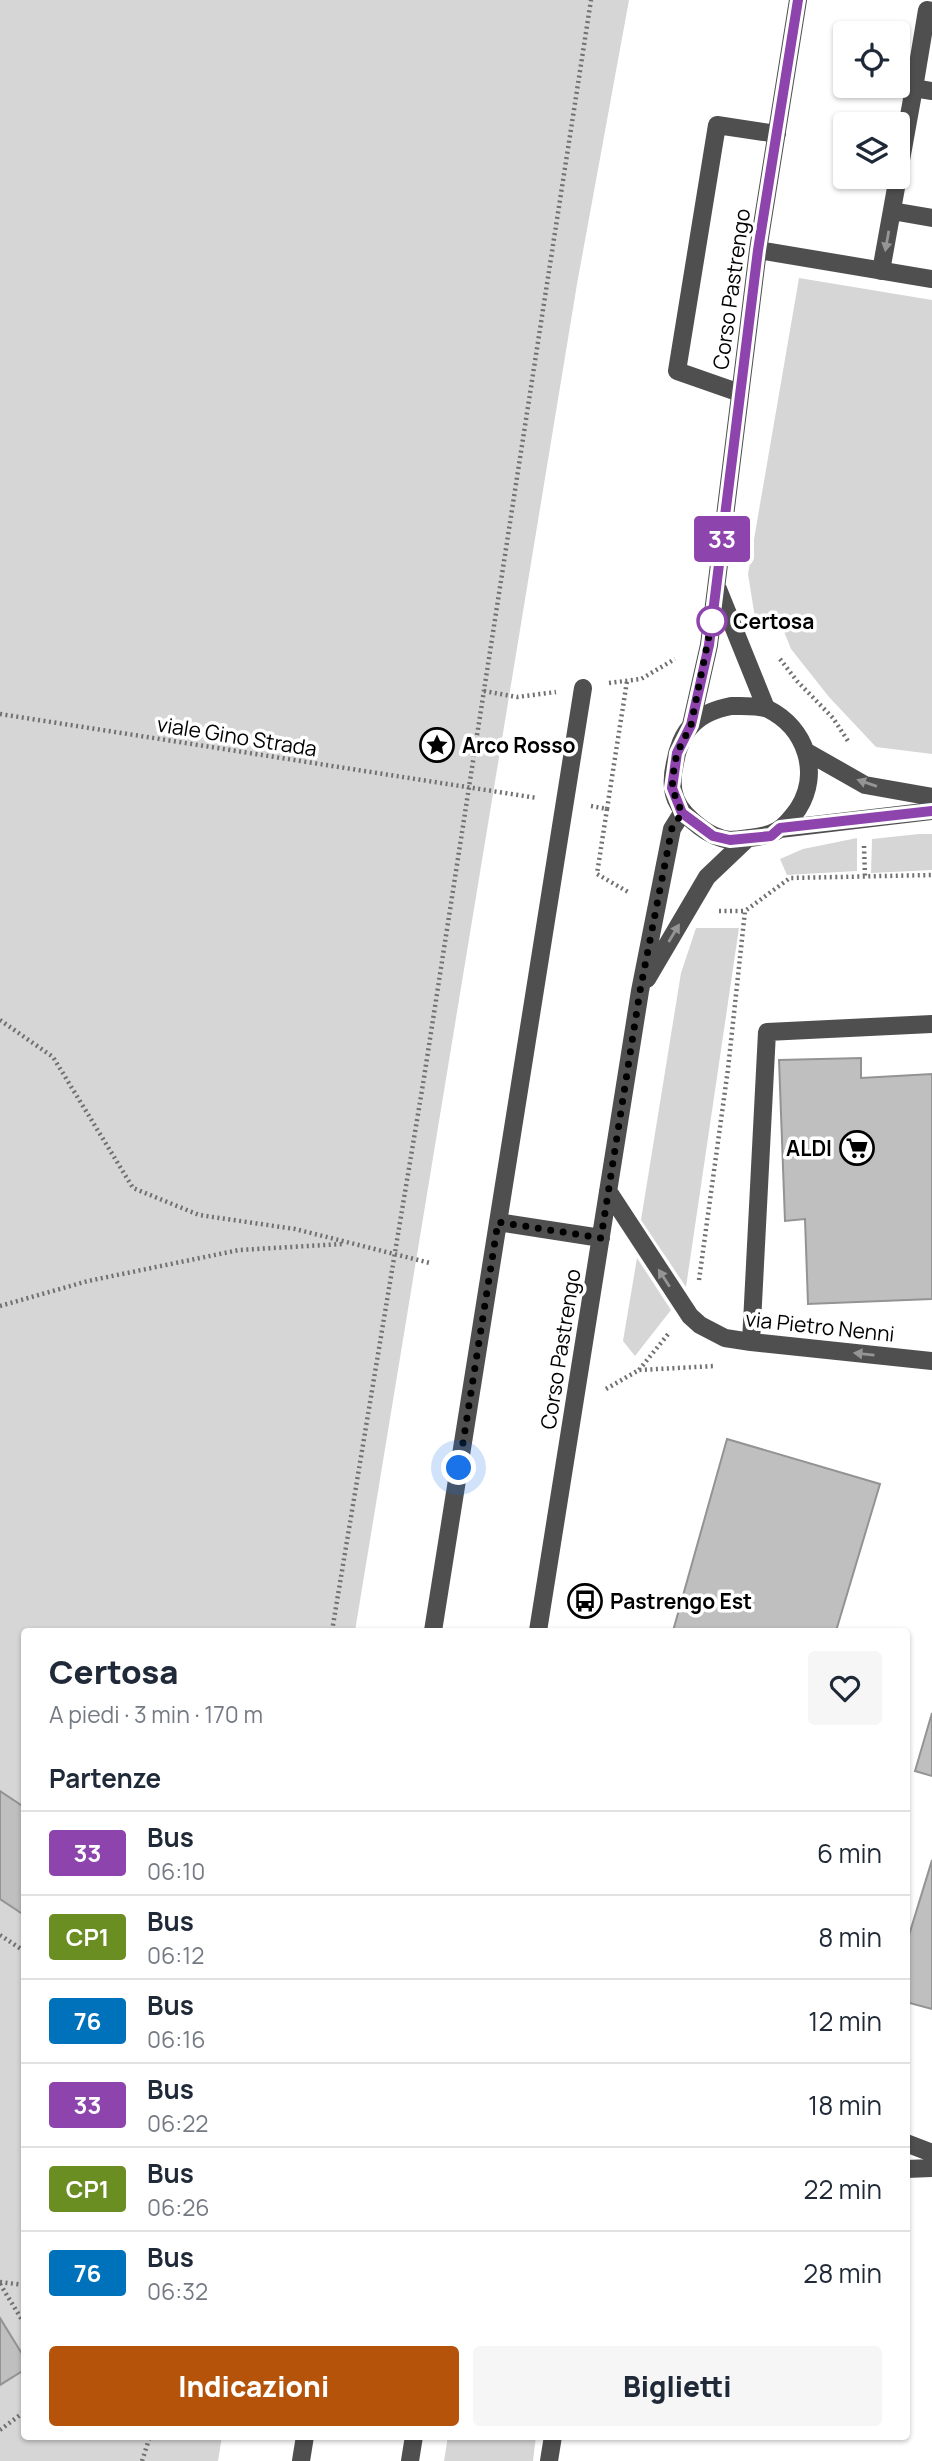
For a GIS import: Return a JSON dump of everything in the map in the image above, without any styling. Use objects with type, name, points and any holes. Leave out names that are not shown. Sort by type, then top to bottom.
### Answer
[{"type":"street","name":"Corso Pastrengo","points":[[691,725],[709,645],[758,250],[798,0]]},
{"type":"street","points":[[881,271],[892,211],[923,90],[927,10],[932,11]]},
{"type":"street","points":[[740,393],[677,371],[717,125],[777,134]]},
{"type":"street","points":[[892,211],[932,218]]},
{"type":"street","points":[[758,250],[932,279]]},
{"type":"street","name":"Corso Pastrengo","points":[[716,586],[766,708]]},
{"type":"street","points":[[433,1628],[583,688]]},
{"type":"street","points":[[731,706],[766,708],[786,722],[801,738],[807,752],[809,781],[803,800],[789,821],[771,836],[730,840],[713,836],[682,813],[672,788],[677,753],[691,725],[711,711],[731,706]]},
{"type":"street","points":[[807,752],[865,785],[932,797]]},
{"type":"street","points":[[780,828],[932,811]]},
{"type":"street","name":"Corso Pastrengo","points":[[538,1628],[640,991],[672,828],[682,813]]},
{"type":"street","name":"Corso Pastrengo","points":[[640,991],[707,877],[748,838]]},
{"type":"street","points":[[751,1342],[767,1032],[932,1024]]},
{"type":"street","name":"via Pietro Nenni","points":[[608,1191],[690,1316],[700,1325],[725,1338],[932,1361]]},
{"type":"street","points":[[498,1222],[601,1238]]},
{"type":"street","points":[[910,2145],[932,2153]]},
{"type":"street","points":[[910,2169],[932,2168]]},
{"type":"street","points":[[301,2461],[304,2440]]},
{"type":"street","points":[[410,2461],[413,2440]]},
{"type":"street","points":[[549,2461],[552,2440]]},
{"type":"path","points":[[333,1628],[395,1256],[591,0]]},
{"type":"path","points":[[777,654],[797,681],[833,718],[846,738]]},
{"type":"path","points":[[627,681],[641,679],[681,656]]},
{"type":"path","name":"viale Gino Strada","points":[[0,715],[469,789]]},
{"type":"path","points":[[864,838],[865,877]]},
{"type":"path","points":[[0,1020],[54,1057],[133,1188],[199,1215],[295,1229],[430,1263]]},
{"type":"path","points":[[0,1306],[88,1281],[239,1250],[349,1244]]},
{"type":"path","points":[[0,1935],[21,1949]]},
{"type":"path","points":[[0,2283],[21,2285]]},
{"type":"path","points":[[0,2283],[21,2318]]},
{"type":"path","points":[[0,2430],[21,2414]]},
{"type":"path","points":[[142,2461],[149,2440]]},
{"type":"shaded area","points":[[0,0],[629,0],[577,284],[355,1628],[21,1628],[21,2440],[221,2440],[218,2461],[0,2461]]},
{"type":"shaded area","points":[[799,278],[932,300],[932,754],[876,747],[829,697],[791,649],[779,619],[756,624],[748,574]]},
{"type":"shaded area","points":[[932,834],[932,870],[871,873],[872,839]]},
{"type":"shaded area","points":[[857,838],[857,871],[787,875],[780,859],[803,849]]},
{"type":"shaded area","points":[[696,928],[739,928],[686,1287],[641,1220],[681,973]]},
{"type":"shaded area","points":[[637,1258],[671,1310],[635,1356],[623,1341]]},
{"type":"shaded area","points":[[447,2440],[536,2440],[533,2461],[444,2461]]},
{"type":"building","name":"ALDI","points":[[861,1058],[861,1078],[932,1074],[932,1299],[808,1304],[805,1219],[785,1221],[779,1060]]},
{"type":"building","points":[[727,1439],[880,1484],[837,1628],[674,1628]]},
{"type":"building","points":[[932,1713],[932,1776],[915,1771]]},
{"type":"building","points":[[0,1791],[21,1805],[21,1913],[0,1899]]},
{"type":"building","points":[[932,1860],[932,2009],[910,2003],[910,1932]]},
{"type":"building","points":[[0,2318],[21,2352],[21,2372],[0,2385]]},
{"type":"bus line","name":"33","points":[[798,0],[758,250],[709,645],[691,725],[677,753],[672,788],[682,813],[713,836],[730,840],[771,836],[780,828],[932,811]]},
{"type":"place","name":"Certosa","points":[[712,621]]},
{"type":"place","name":"Arco Rosso","points":[[437,745]]},
{"type":"place","name":"ALDI","points":[[857,1148]]},
{"type":"place","name":"Pastrengo Est","points":[[585,1601]]},
{"type":"route","points":[[459,1468],[498,1222],[601,1238],[640,991],[672,828],[682,813],[672,788],[674,768],[677,753],[691,725],[712,621]]}]
